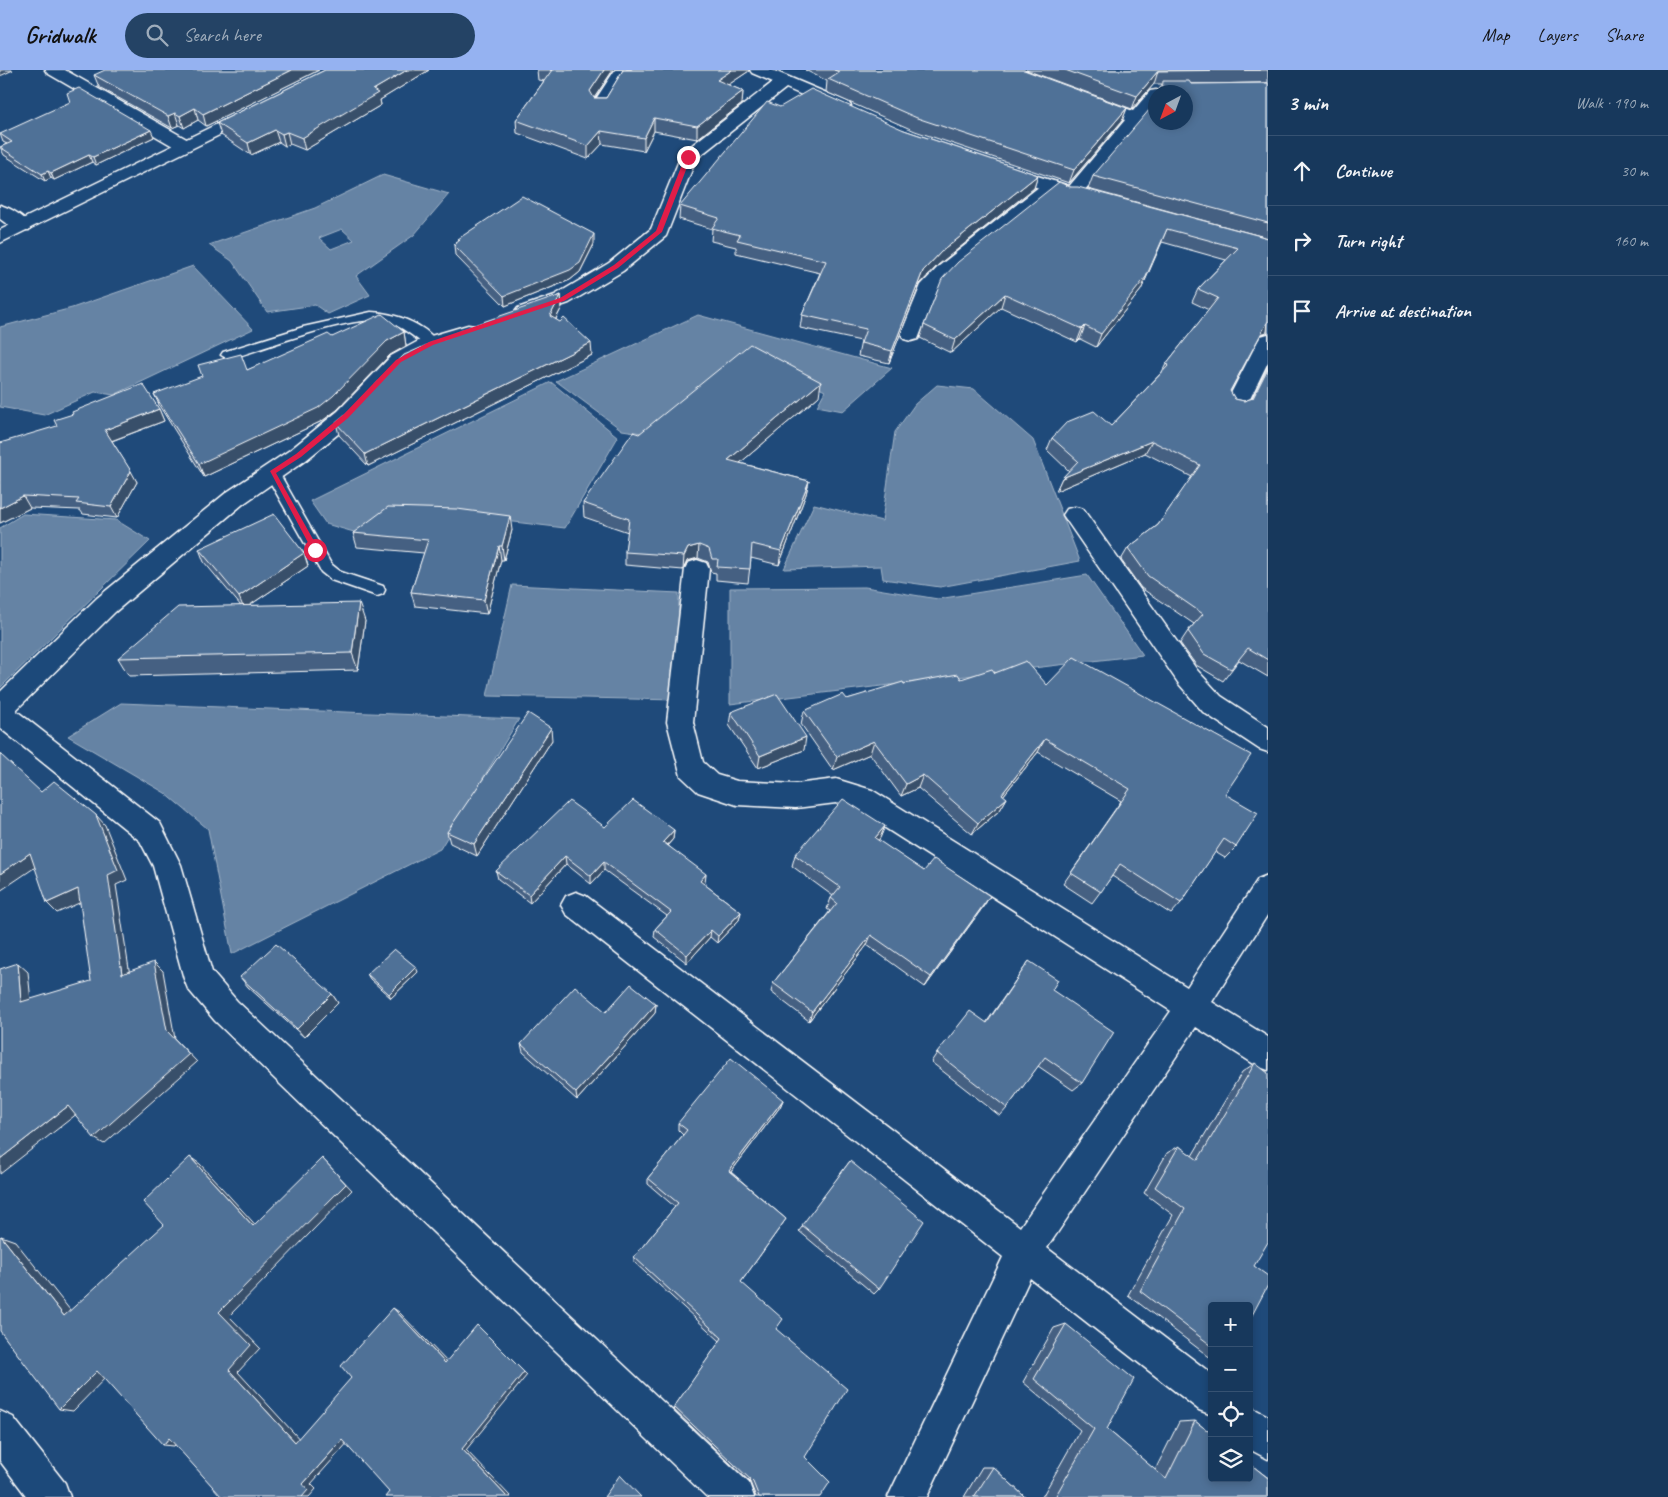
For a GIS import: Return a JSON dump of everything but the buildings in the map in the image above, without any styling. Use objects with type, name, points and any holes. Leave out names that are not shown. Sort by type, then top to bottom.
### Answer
[{"type":"street","points":[[53,70],[184,145]]},
{"type":"street","points":[[600,106],[623,70]]},
{"type":"street","points":[[758,70],[785,80],[856,113]]},
{"type":"street","points":[[0,709],[106,605],[235,498],[298,455],[346,416],[398,361],[431,344],[562,299],[616,267],[659,232],[688,157],[785,80]]},
{"type":"street","points":[[1070,94],[1135,118]]},
{"type":"street","points":[[1072,194],[1148,104]]},
{"type":"street","points":[[0,237],[263,106]]},
{"type":"street","points":[[980,162],[1072,194],[1100,201]]},
{"type":"street","points":[[911,334],[928,289],[940,276],[976,244],[1051,186]]},
{"type":"street","points":[[0,210],[22,226]]},
{"type":"street","points":[[1236,405],[1268,341]]},
{"type":"street","points":[[1075,515],[1188,677],[1212,704],[1268,741]]},
{"type":"street","points":[[697,569],[680,722],[691,768],[708,784],[737,793],[796,796],[836,792],[862,798],[1268,1055]]},
{"type":"street","points":[[0,713],[150,832],[167,866],[199,979],[226,1011],[735,1497]]},
{"type":"street","points":[[907,1497],[1024,1251],[1192,1007],[1268,888]]},
{"type":"street","points":[[576,905],[1208,1393]]},
{"type":"street","points":[[1253,1429],[1268,1440]]},
{"type":"street","points":[[0,1430],[51,1497]]},
{"type":"lane","points":[[228,354],[346,321],[382,316],[402,322],[431,344]]},
{"type":"lane","points":[[272,473],[326,568],[336,576],[377,590]]},
{"type":"water","points":[[383,175],[449,194],[414,235],[356,276],[370,295],[328,314],[315,305],[267,312],[232,261],[209,245],[315,208]],"holes":[[[342,229],[354,240],[331,249],[319,238]]]},
{"type":"water","points":[[193,266],[253,329],[114,395],[95,392],[44,415],[0,407],[0,327],[72,308]]},
{"type":"water","points":[[698,315],[892,368],[843,411],[817,406],[825,391],[749,353],[649,434],[622,430],[556,381]]},
{"type":"water","points":[[551,382],[618,437],[565,528],[403,509],[361,534],[326,524],[310,501]]},
{"type":"water","points":[[937,385],[974,389],[1033,440],[1080,561],[940,587],[883,579],[881,566],[784,569],[814,504],[882,521],[895,432],[915,404]]},
{"type":"water","points":[[23,514],[116,520],[150,541],[0,688],[0,528]]},
{"type":"water","points":[[1087,575],[1143,655],[730,704],[730,588],[865,587],[938,599]]},
{"type":"water","points":[[512,585],[679,593],[678,700],[487,696]]},
{"type":"water","points":[[121,703],[519,719],[440,849],[232,954],[208,829],[165,793],[68,736]]},
{"type":"route","points":[[315,550],[272,473],[298,455],[346,416],[398,361],[431,344],[562,299],[616,267],[659,232],[688,157]]}]
